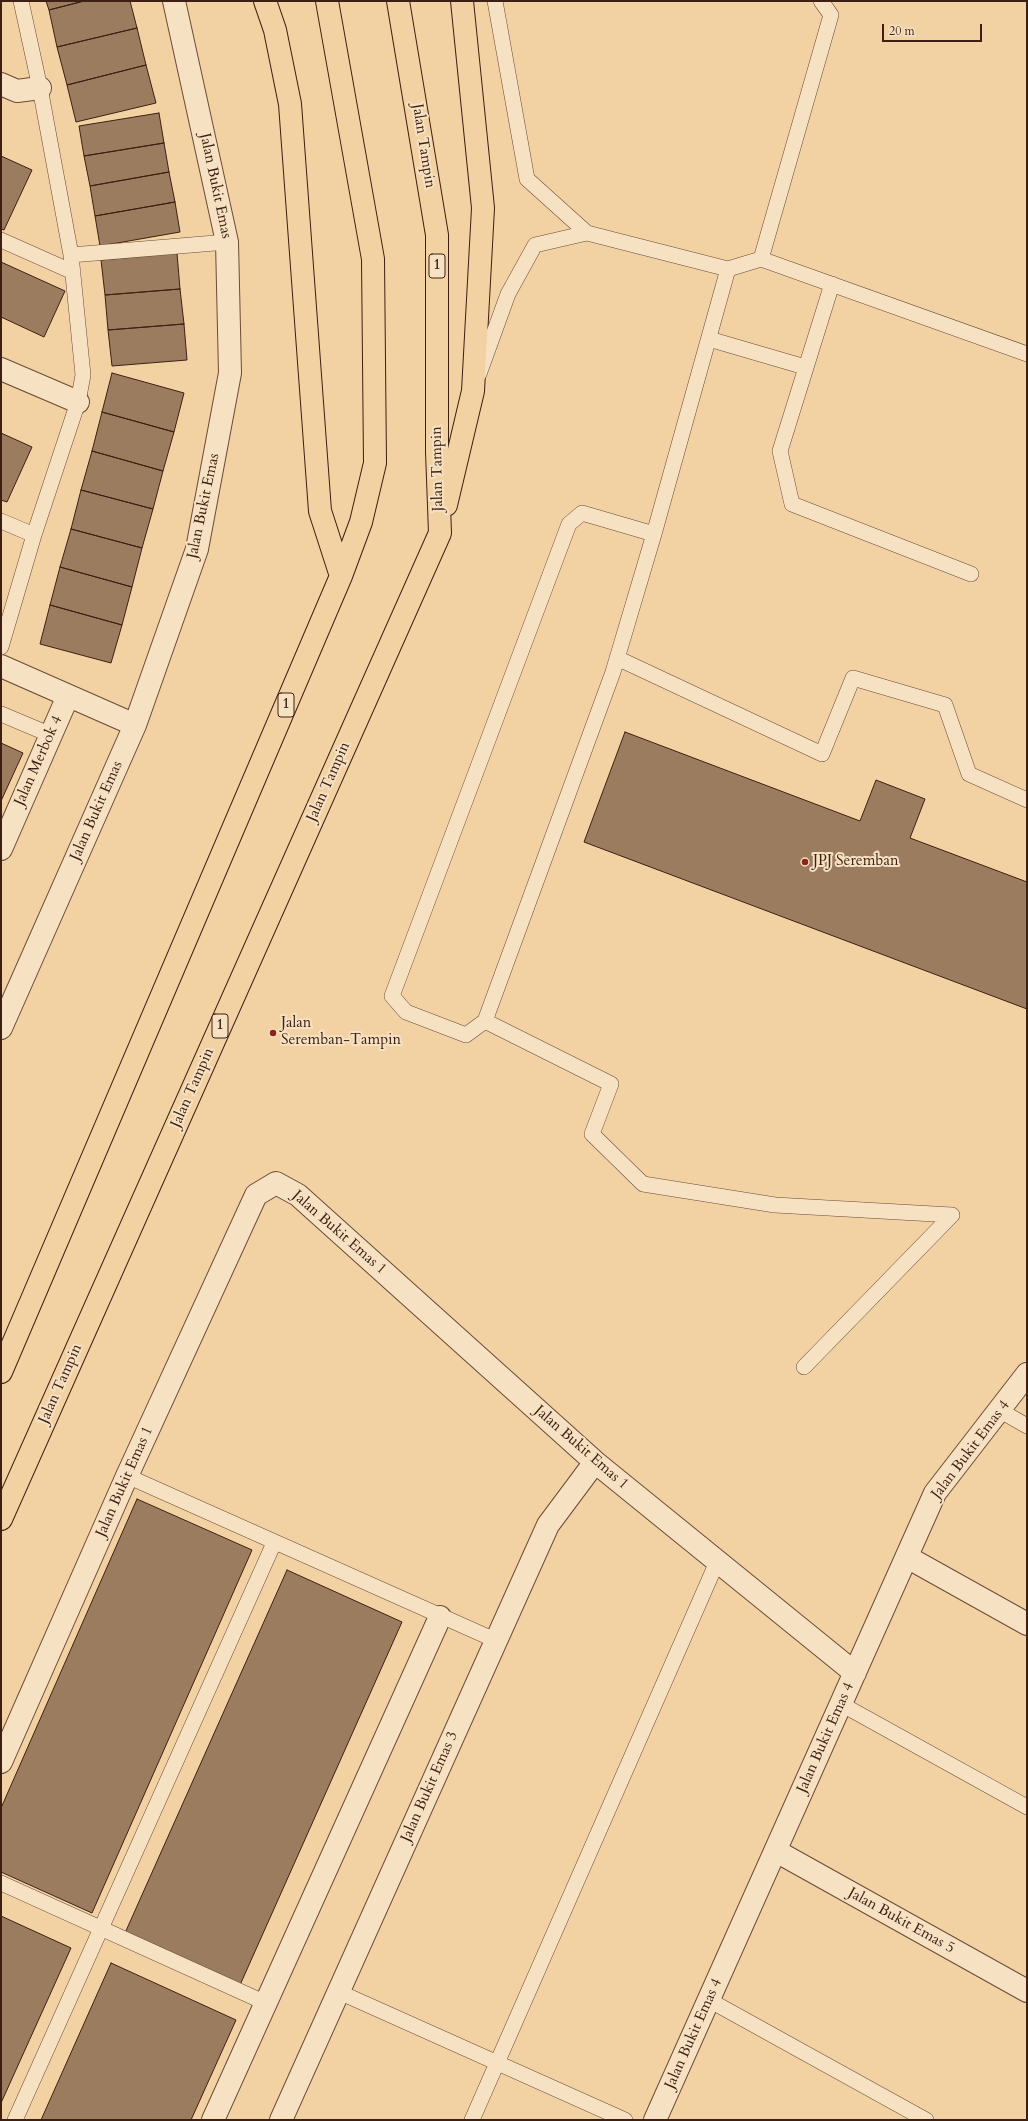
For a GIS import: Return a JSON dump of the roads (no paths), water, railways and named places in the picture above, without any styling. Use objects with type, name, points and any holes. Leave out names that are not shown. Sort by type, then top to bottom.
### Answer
[{"type":"highway","points":[[265,1],[275,30],[290,104],[320,511],[341,576]]},
{"type":"highway","name":"1","points":[[1,1372],[341,576],[361,522],[375,463],[373,259],[327,1]]},
{"type":"highway","name":"Jalan Tampin","points":[[1,1519],[440,533],[437,452],[437,235],[398,1]]},
{"type":"highway","points":[[440,533],[473,391],[483,208],[462,1]]},
{"type":"street","name":"Jalan Bukit Emas","points":[[1,1028],[135,725],[199,541],[230,373],[227,242],[174,1]]},
{"type":"street","points":[[1,84],[17,91],[40,88]]},
{"type":"street","points":[[1,369],[78,402]]},
{"type":"street","points":[[1,666],[135,725]]},
{"type":"street","name":"Jalan Merbok 4","points":[[1,849],[68,696]]},
{"type":"street","name":"Jalan Bukit Emas 1","points":[[1,1762],[127,1476],[256,1195],[276,1183],[298,1195],[595,1462],[855,1674]]},
{"type":"street","name":"Jalan Bukit Emas 4","points":[[655,2120],[935,1494],[1027,1374]]},
{"type":"street","name":"Jalan Bukit Emas 3","points":[[281,2120],[495,1640],[548,1525],[595,1462]]},
{"type":"street","points":[[907,1556],[1027,1624]]},
{"type":"street","points":[[213,2120],[440,1617]]},
{"type":"street","name":"Jalan Bukit Emas 5","points":[[776,1851],[1027,1991]]},
{"type":"lane","points":[[1,647],[34,535],[78,402],[83,375],[71,255],[40,88],[21,1]]},
{"type":"lane","points":[[495,1],[527,179],[587,233]]},
{"type":"lane","points":[[761,259],[831,15],[821,1]]},
{"type":"lane","points":[[473,391],[508,294],[535,245],[587,233],[728,269],[761,259],[1027,354]]},
{"type":"lane","points":[[1,240],[73,272]]},
{"type":"lane","points":[[71,255],[227,242]]},
{"type":"lane","points":[[654,534],[582,513],[569,524],[392,996],[406,1012],[466,1035],[485,1021],[617,658],[654,534],[728,269]]},
{"type":"lane","points":[[832,284],[780,451],[792,504],[971,574]]},
{"type":"lane","points":[[709,339],[806,367]]},
{"type":"lane","points":[[1,520],[34,535]]},
{"type":"lane","points":[[617,658],[822,754],[853,678],[945,705],[969,774],[1027,800]]},
{"type":"lane","points":[[1,714],[51,735]]},
{"type":"lane","points":[[485,1021],[612,1084],[592,1134],[643,1184],[775,1206],[952,1215],[804,1367]]},
{"type":"lane","points":[[999,1410],[1027,1426]]},
{"type":"lane","points":[[127,1476],[440,1617],[495,1640]]},
{"type":"lane","points":[[15,2120],[274,1543]]},
{"type":"lane","points":[[472,2120],[718,1562]]},
{"type":"lane","points":[[841,1704],[1027,1808]]},
{"type":"lane","points":[[1,1883],[266,2003]]},
{"type":"lane","points":[[339,1992],[625,2120]]},
{"type":"lane","points":[[709,2000],[926,2120]]},
{"type":"place","name":"JPJ Seremban","points":[[805,862]]},
{"type":"place","name":"Jalan Seremban-Tampin","points":[[273,1033]]}]
